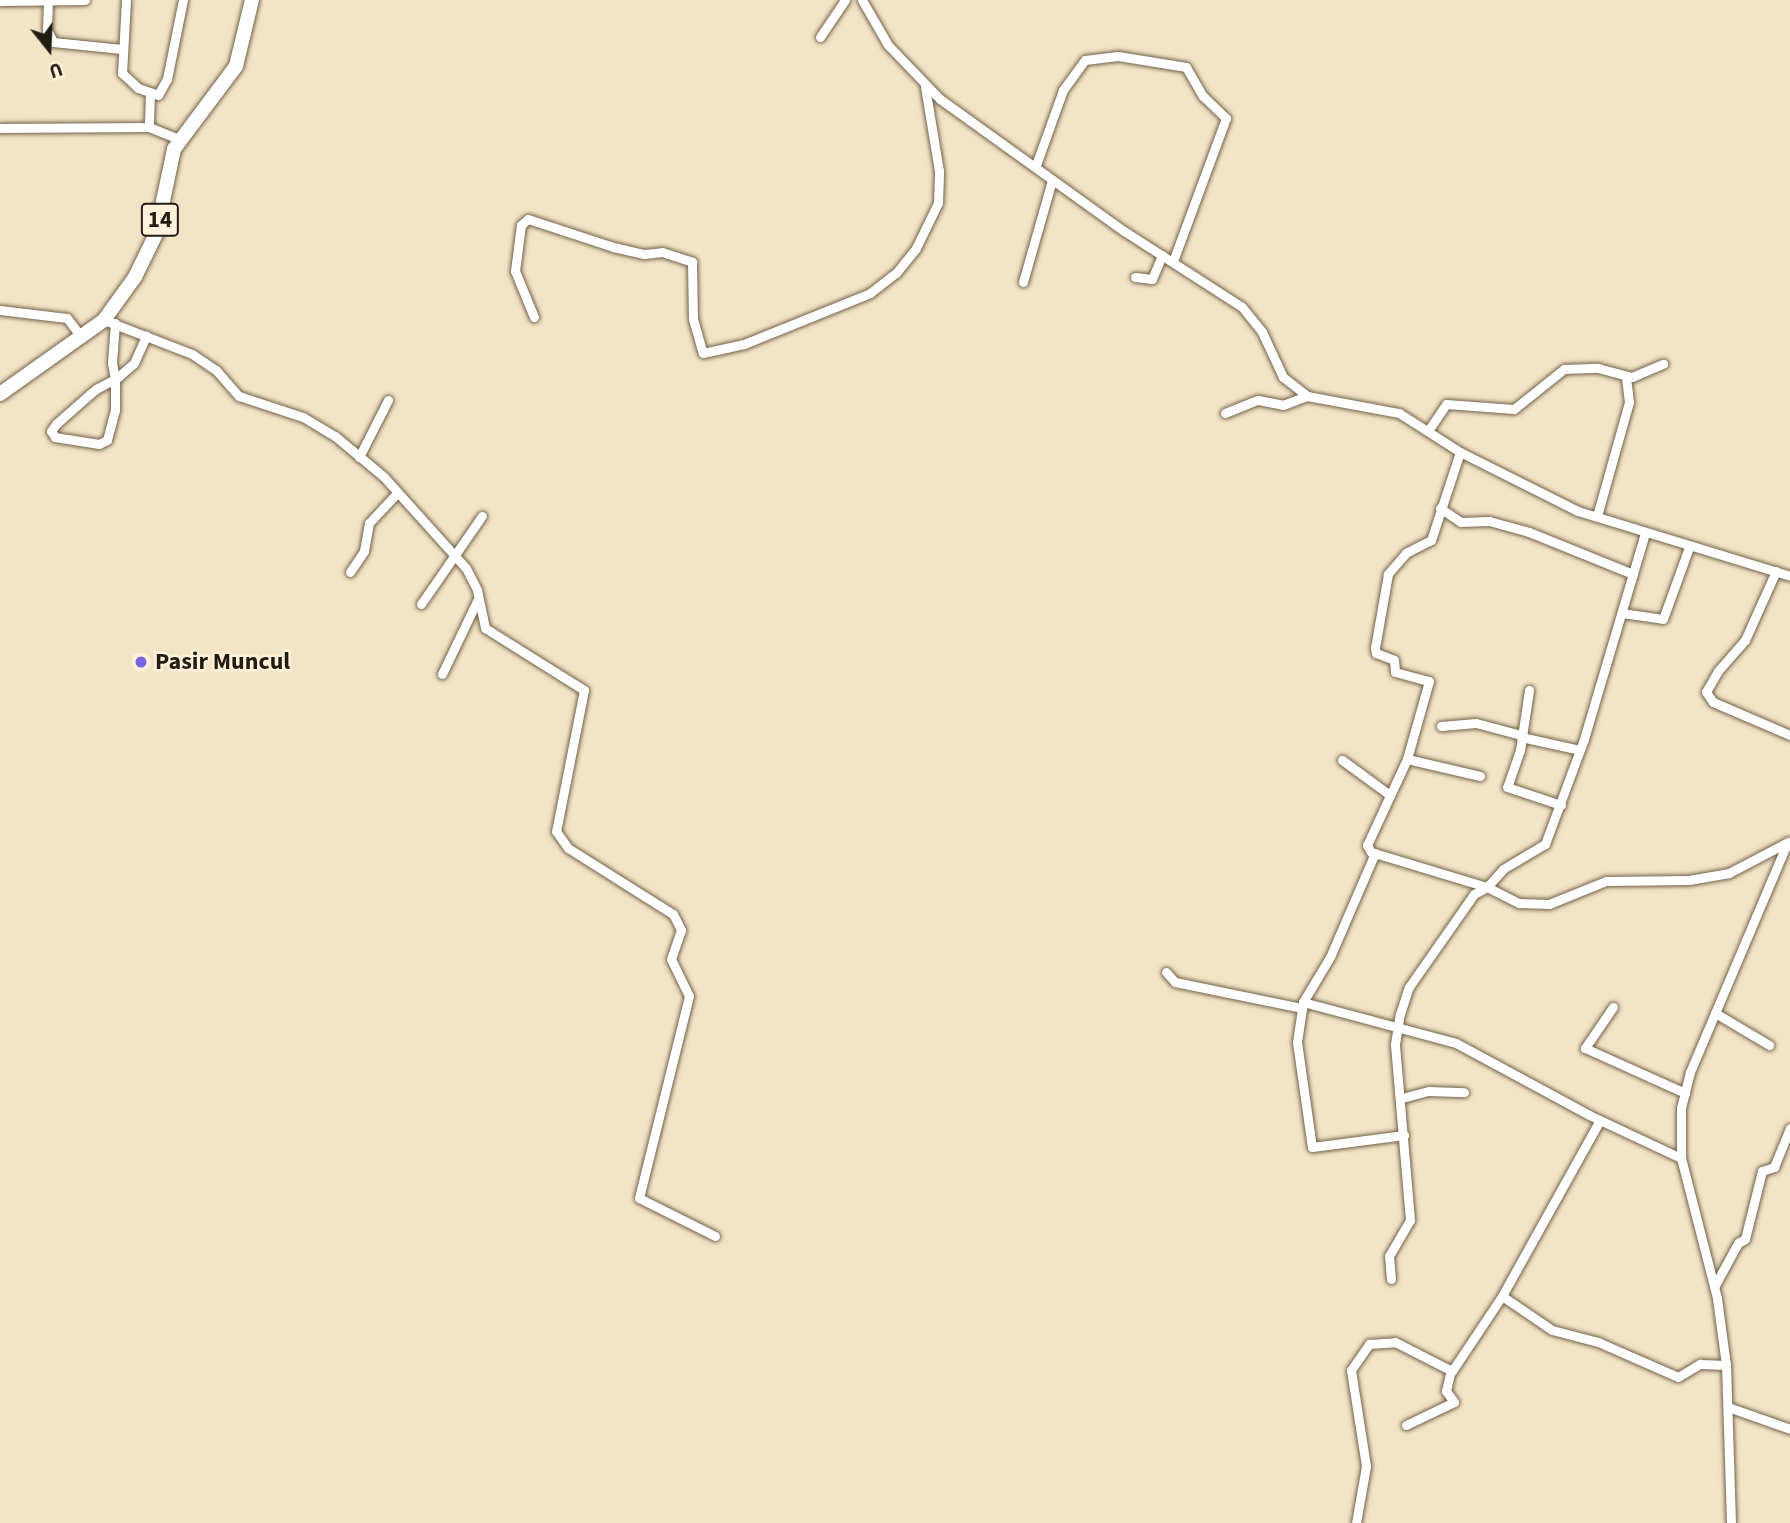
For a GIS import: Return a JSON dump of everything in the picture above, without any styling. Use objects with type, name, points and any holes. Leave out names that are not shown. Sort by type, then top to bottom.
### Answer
[{"type":"highway","name":"14","points":[[0,394],[110,322],[150,250],[178,139],[236,66],[252,0]]},
{"type":"street","points":[[0,1],[85,0]]},
{"type":"street","points":[[125,0],[122,73],[150,93],[161,93],[167,79],[183,0]]},
{"type":"street","points":[[820,37],[845,0]]},
{"type":"street","points":[[862,0],[888,45],[924,85],[1052,180],[1242,307],[1262,332],[1283,377],[1307,396],[1381,408],[1428,431],[1460,452],[1597,516],[1689,547],[1790,576]]},
{"type":"street","points":[[48,1],[48,36],[53,42],[122,49]]},
{"type":"street","points":[[1036,166],[1072,72],[1085,60],[1118,56],[1186,67],[1203,96],[1226,118],[1173,261]]},
{"type":"street","points":[[534,317],[515,271],[521,225],[528,219],[612,247],[641,254],[662,252],[692,262],[693,319],[704,353],[779,331],[870,293],[896,273],[916,248],[938,203],[939,171],[924,85]]},
{"type":"street","points":[[149,127],[150,93]]},
{"type":"street","points":[[0,128],[149,127],[178,139]]},
{"type":"street","points":[[1023,282],[1052,180]]},
{"type":"street","points":[[1135,277],[1152,279],[1162,255]]},
{"type":"street","points":[[0,310],[67,317],[82,338]]},
{"type":"street","points":[[146,336],[139,356],[115,379],[56,424],[53,435],[106,442],[115,411],[115,379],[110,322],[146,336],[207,363],[239,396],[320,425],[359,457],[398,492],[456,557],[473,580],[482,622],[489,632],[584,690],[554,822],[559,838],[667,909],[680,925],[671,959],[688,991],[688,1002],[638,1194],[656,1209],[715,1236]]},
{"type":"street","points":[[1428,431],[1446,404],[1498,411],[1514,408],[1564,369],[1598,368],[1626,376],[1663,364]]},
{"type":"street","points":[[1597,516],[1629,401],[1626,376]]},
{"type":"street","points":[[1224,414],[1260,400],[1283,405],[1307,396]]},
{"type":"street","points":[[359,457],[388,400]]},
{"type":"street","points":[[1460,452],[1431,540],[1406,553],[1388,574],[1376,653],[1394,660],[1395,672],[1429,681],[1407,759],[1367,845],[1375,853],[1487,887],[1519,903],[1549,904],[1606,881],[1689,880],[1729,873],[1789,840]]},
{"type":"street","points":[[350,572],[364,551],[369,523],[398,492]]},
{"type":"street","points":[[1440,508],[1461,522],[1489,521],[1529,532],[1633,574]]},
{"type":"street","points":[[421,604],[482,516]]},
{"type":"street","points":[[1391,1279],[1390,1256],[1410,1220],[1402,1098],[1395,1044],[1409,987],[1452,921],[1474,894],[1487,887],[1503,869],[1545,844],[1562,805],[1580,750],[1645,533]]},
{"type":"street","points":[[1622,613],[1663,619],[1689,547]]},
{"type":"street","points":[[1776,571],[1745,640],[1718,671],[1706,692],[1713,702],[1790,735]]},
{"type":"street","points":[[442,674],[478,600]]},
{"type":"street","points":[[1529,690],[1521,736],[1507,787],[1562,805]]},
{"type":"street","points":[[1441,726],[1476,723],[1580,750]]},
{"type":"street","points":[[1407,759],[1480,776]]},
{"type":"street","points":[[1342,760],[1390,795]]},
{"type":"street","points":[[1731,1523],[1726,1366],[1714,1287],[1681,1158],[1685,1093],[1714,1013],[1786,860],[1789,840]]},
{"type":"street","points":[[1375,853],[1325,968],[1303,1005],[1297,1042],[1312,1147],[1404,1135]]},
{"type":"street","points":[[1166,972],[1175,982],[1303,1005],[1398,1026],[1456,1043],[1600,1120],[1681,1158]]},
{"type":"street","points":[[1613,1007],[1585,1048],[1685,1093]]},
{"type":"street","points":[[1714,1013],[1769,1045]]},
{"type":"street","points":[[1402,1098],[1429,1091],[1464,1091]]},
{"type":"street","points":[[1406,1425],[1454,1402],[1446,1388],[1451,1370],[1458,1366],[1502,1296],[1600,1120]]},
{"type":"street","points":[[1714,1287],[1738,1243],[1745,1239],[1762,1171],[1774,1167],[1790,1128]]},
{"type":"street","points":[[1502,1296],[1552,1330],[1598,1342],[1678,1377],[1700,1364],[1726,1366]]},
{"type":"street","points":[[1356,1523],[1366,1466],[1351,1380],[1353,1364],[1369,1344],[1388,1340],[1451,1370]]},
{"type":"street","points":[[1728,1407],[1790,1429]]},
{"type":"place","name":"Pasir Muncul","points":[[141,662]]}]
